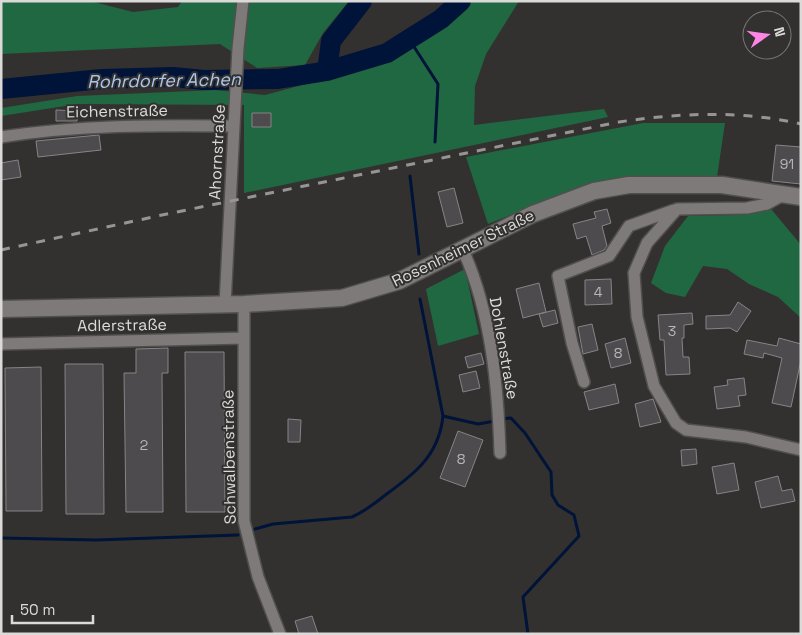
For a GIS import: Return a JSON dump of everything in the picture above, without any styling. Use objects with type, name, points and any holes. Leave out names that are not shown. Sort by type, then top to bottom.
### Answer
[{"type":"main road","name":"Rosenheimer Straße","points":[[1,309],[244,304],[342,298],[399,282],[533,214],[594,191],[620,186],[669,183],[722,184],[793,195]]},
{"type":"street","name":"Ahornstraße","points":[[225,304],[237,58],[244,1]]},
{"type":"street","name":"Eichenstraße","points":[[1,137],[59,129],[117,126],[234,126]]},
{"type":"street","points":[[584,382],[572,343],[558,276],[609,256],[629,226],[677,210],[747,208],[767,204],[793,195]]},
{"type":"street","points":[[677,210],[647,243],[634,273],[636,318],[654,386],[676,422],[686,430],[746,437],[801,450]]},
{"type":"street","name":"Dohlenstraße","points":[[463,250],[481,302],[491,353],[498,408],[500,454]]},
{"type":"street","name":"Schwalbenstraße","points":[[244,304],[244,521],[258,577],[280,634]]},
{"type":"street","name":"Adlerstraße","points":[[1,344],[244,338]]},
{"type":"green space","points":[[1,1],[90,1],[133,12],[178,7],[182,1],[349,1],[323,33],[305,65],[257,68],[220,44],[1,54]]},
{"type":"green space","points":[[461,1],[519,1],[486,54],[475,86],[474,125],[604,109],[608,117],[244,193],[244,105],[78,104],[1,116],[1,108],[77,96],[215,90],[265,95],[388,62]]},
{"type":"green space","points":[[643,123],[725,123],[717,177],[598,183],[558,196],[488,224],[466,157]]},
{"type":"green space","points":[[767,204],[801,245],[801,318],[778,297],[749,284],[727,269],[703,266],[685,297],[666,293],[651,283],[665,246],[688,216],[734,215]]},
{"type":"green space","points":[[465,269],[479,334],[438,346],[426,289]]},
{"type":"building","points":[[56,110],[78,111],[77,121],[56,121]]},
{"type":"building","points":[[252,113],[271,113],[271,127],[252,127]]},
{"type":"building","points":[[99,135],[101,150],[38,157],[36,141]]},
{"type":"building","points":[[776,145],[801,147],[801,184],[772,181]]},
{"type":"building","points":[[18,160],[21,177],[1,180],[1,163]]},
{"type":"building","points":[[454,188],[463,223],[447,227],[438,192]]},
{"type":"building","points":[[607,209],[611,223],[602,226],[607,246],[604,250],[592,255],[586,236],[577,239],[573,224],[596,218],[594,212]]},
{"type":"building","points":[[611,279],[612,304],[585,305],[585,280]]},
{"type":"building","points":[[539,283],[546,312],[523,318],[516,289]]},
{"type":"building","points":[[738,302],[751,311],[737,332],[730,328],[706,329],[706,316],[730,315]]},
{"type":"building","points":[[555,310],[558,323],[543,327],[539,314]]},
{"type":"building","points":[[692,313],[693,324],[684,325],[684,338],[682,338],[683,357],[689,357],[690,374],[666,375],[664,340],[660,340],[658,315]]},
{"type":"building","points":[[592,324],[598,350],[583,354],[578,327]]},
{"type":"building","points":[[625,338],[631,363],[611,368],[605,344]]},
{"type":"building","points":[[779,338],[801,344],[801,360],[791,407],[772,403],[782,358],[764,353],[763,358],[744,354],[747,340],[777,346]]},
{"type":"building","points":[[168,348],[168,373],[162,373],[163,512],[126,512],[124,373],[136,373],[136,349]]},
{"type":"building","points":[[185,352],[224,352],[225,512],[186,512]]},
{"type":"building","points":[[481,353],[484,364],[468,368],[465,357]]},
{"type":"building","points":[[65,364],[103,364],[104,514],[66,514]]},
{"type":"building","points":[[41,367],[42,511],[6,511],[5,368]]},
{"type":"building","points":[[476,371],[480,388],[463,392],[459,375]]},
{"type":"building","points":[[744,378],[746,395],[738,396],[740,406],[717,409],[714,387],[728,385],[727,380]]},
{"type":"building","points":[[615,384],[619,403],[589,410],[584,392]]},
{"type":"building","points":[[653,399],[661,422],[640,427],[635,404]]},
{"type":"building","points":[[288,419],[301,420],[300,442],[288,442]]},
{"type":"building","points":[[458,431],[483,440],[465,487],[440,478]]},
{"type":"building","points":[[696,449],[697,464],[682,466],[681,450]]},
{"type":"building","points":[[734,463],[739,490],[717,494],[712,467]]},
{"type":"building","points":[[778,476],[782,491],[792,489],[795,501],[761,508],[755,482]]},
{"type":"building","points":[[312,616],[318,634],[299,634],[295,621]]},
{"type":"waterway","name":"Rohrdorfer Achen","points":[[327,71],[331,41],[362,1]]},
{"type":"waterway","name":"Rohrdorfer Achen","points":[[1,89],[102,79],[173,77],[204,80],[278,79],[327,71],[387,53],[441,19],[461,1]]},
{"type":"waterway","points":[[409,39],[438,84],[435,142]]},
{"type":"waterway","points":[[410,176],[419,254]]},
{"type":"waterway","points":[[255,529],[273,524],[352,517],[399,485],[425,461],[437,441],[443,416],[420,299]]},
{"type":"waterway","points":[[443,416],[478,424],[495,421]]},
{"type":"waterway","points":[[502,419],[511,418],[525,433],[551,472],[552,495],[558,505],[574,515],[579,536],[523,597],[528,634]]},
{"type":"waterway","points":[[1,538],[96,540],[238,535]]},
{"type":"railway","points":[[1,250],[162,215],[619,122],[710,114],[756,117],[801,124]]}]
